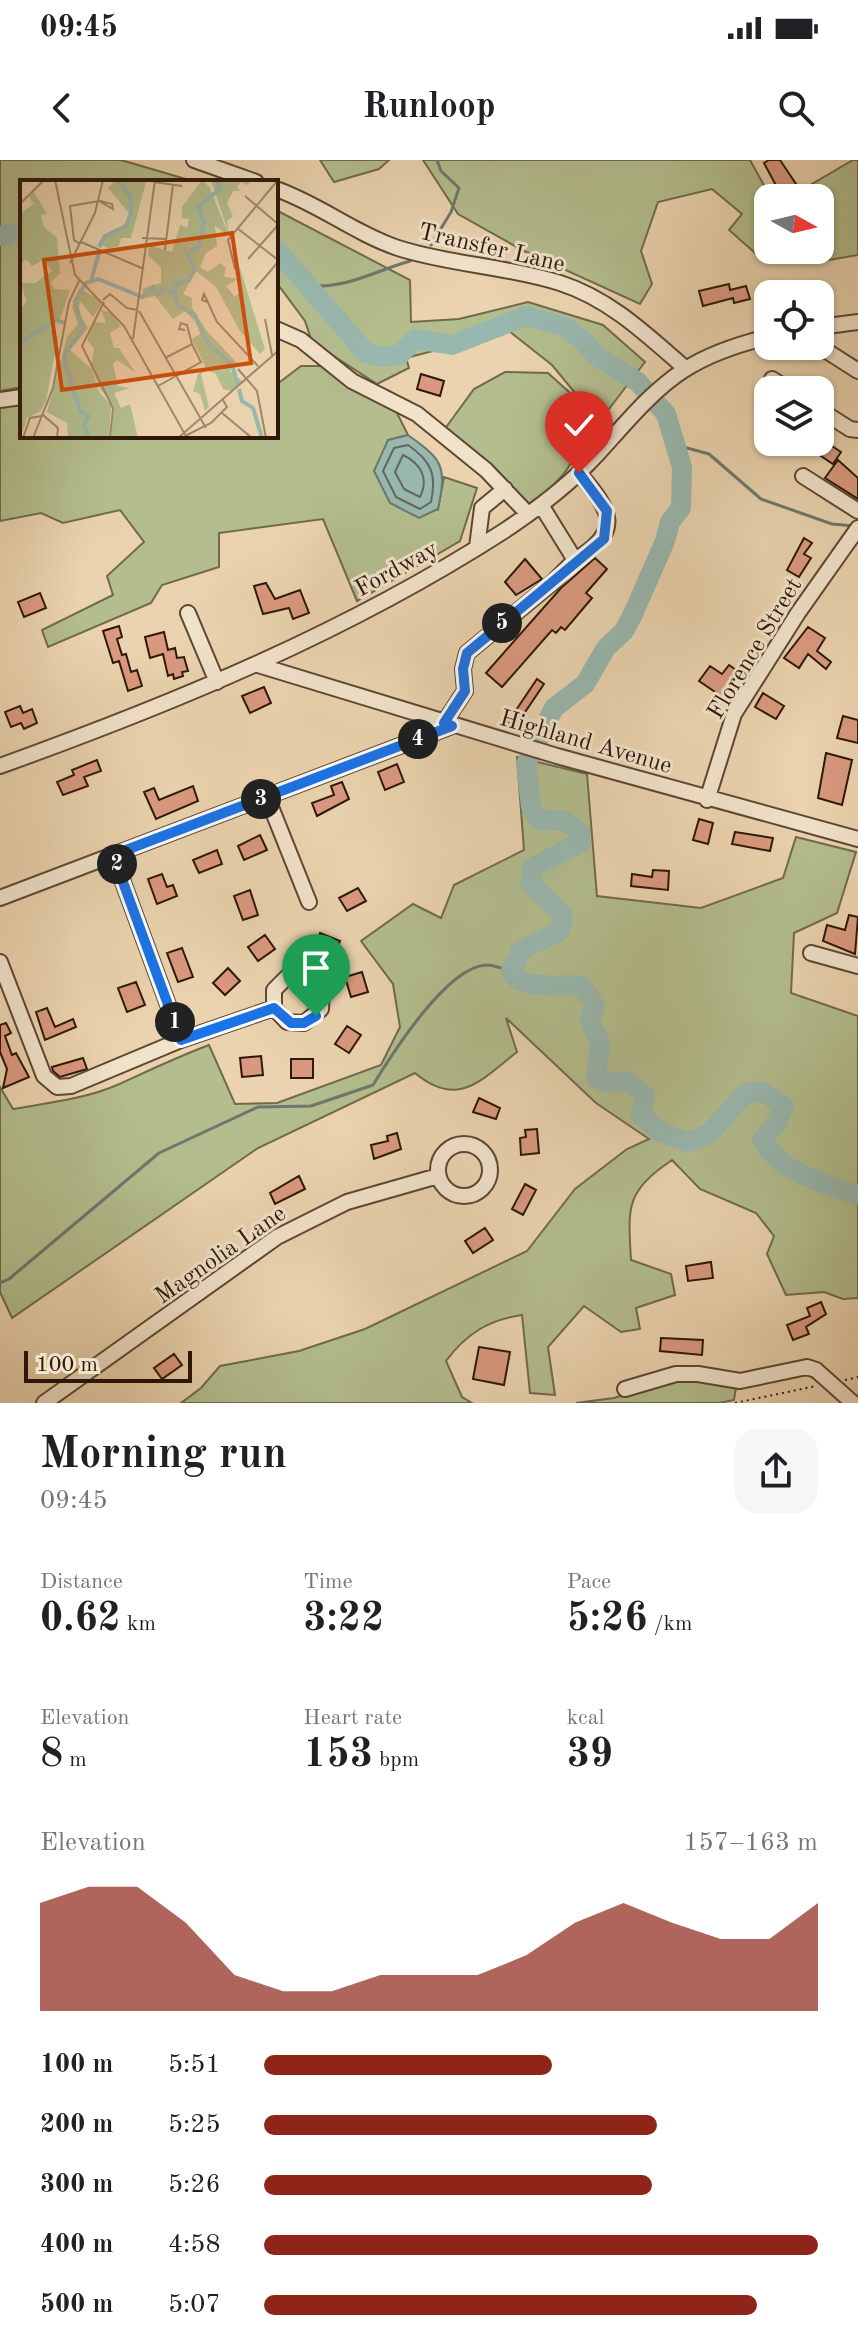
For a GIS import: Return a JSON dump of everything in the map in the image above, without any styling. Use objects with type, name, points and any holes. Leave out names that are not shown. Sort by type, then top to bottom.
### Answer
[{"type":"street","points":[[194,160],[250,180]]},
{"type":"street","name":"Transfer Lane","points":[[278,190],[351,229],[400,248],[536,276],[586,293],[630,321],[686,369]]},
{"type":"street","points":[[834,325],[858,322]]},
{"type":"street","points":[[278,330],[301,340],[352,381],[417,414],[505,489],[528,514]]},
{"type":"street","name":"Fordway","points":[[0,766],[258,665],[355,616],[477,547],[541,505],[579,473],[658,390],[686,369],[754,341]]},
{"type":"street","points":[[834,356],[858,371]]},
{"type":"street","points":[[0,400],[20,397]]},
{"type":"street","points":[[834,417],[858,430]]},
{"type":"street","points":[[0,898],[267,797],[448,724],[465,691],[463,669],[467,653],[552,583],[575,560],[598,546],[609,520],[607,511],[579,473]]},
{"type":"street","points":[[803,476],[858,511]]},
{"type":"street","points":[[477,547],[482,508],[505,489]]},
{"type":"street","points":[[541,505],[575,560]]},
{"type":"street","name":"Florence Street","points":[[707,800],[734,714],[798,613],[856,531]]},
{"type":"street","points":[[188,613],[217,682]]},
{"type":"street","name":"Highland Avenue","points":[[258,665],[707,800],[858,839]]},
{"type":"street","points":[[267,797],[309,902]]},
{"type":"street","points":[[113,855],[181,1040]]},
{"type":"street","points":[[811,953],[858,966]]},
{"type":"street","points":[[0,962],[44,1076],[52,1085],[61,1087],[274,1008]]},
{"type":"street","name":"Magnolia Lane","points":[[44,1403],[287,1231],[347,1202],[438,1176]]},
{"type":"street","points":[[625,1389],[676,1374],[740,1381],[807,1367],[832,1383],[853,1403]]},
{"type":"path","points":[[735,1403],[832,1383]]},
{"type":"green space","points":[[0,160],[121,160],[189,180],[20,180],[20,387],[0,391]]},
{"type":"green space","points":[[320,160],[389,160],[379,169],[334,182]]},
{"type":"green space","points":[[423,160],[750,160],[763,184],[754,184],[754,252],[729,230],[742,214],[712,189],[658,202],[641,251],[652,284],[640,304],[524,251],[458,214]]},
{"type":"green space","points":[[858,160],[858,255],[834,259],[834,184],[812,184]]},
{"type":"green space","points":[[278,211],[410,280],[411,322],[459,319],[528,302],[603,325],[645,362],[599,422],[552,365],[509,331],[406,358],[409,368],[377,384],[312,342],[305,321],[278,285]]},
{"type":"green space","points":[[301,366],[324,366],[395,409],[408,435],[388,440],[438,509],[444,477],[477,488],[460,541],[357,601],[323,519],[219,533],[219,567],[162,585],[151,603],[48,647],[42,630],[113,595],[107,576],[144,542],[120,510],[63,523],[41,513],[0,521],[0,404],[20,401],[20,438],[278,438],[278,383]]},
{"type":"green space","points":[[505,372],[548,373],[579,401],[578,438],[571,462],[556,482],[529,507],[444,430],[474,389]]},
{"type":"green space","points":[[517,757],[587,774],[597,896],[701,908],[783,878],[796,837],[856,852],[837,913],[794,933],[791,993],[858,1016],[858,1298],[843,1299],[824,1292],[786,1295],[767,1254],[774,1236],[756,1213],[700,1189],[672,1160],[645,1182],[638,1192],[630,1214],[630,1227],[631,1260],[671,1274],[675,1295],[636,1308],[640,1329],[621,1332],[584,1306],[548,1347],[555,1395],[530,1393],[522,1315],[499,1320],[479,1330],[446,1361],[462,1397],[472,1403],[181,1403],[201,1388],[220,1366],[299,1351],[365,1329],[527,1251],[575,1189],[627,1149],[649,1139],[596,1103],[506,1018],[517,1052],[480,1080],[457,1090],[444,1089],[415,1073],[258,1148],[12,1318],[0,1292],[0,1087],[13,1109],[66,1100],[105,1090],[209,1045],[235,1104],[277,1103],[381,1065],[400,1027],[393,984],[361,941],[413,904],[441,918],[454,885],[524,850]]},
{"type":"green space","points":[[679,1378],[736,1388],[734,1400],[719,1403],[576,1403],[614,1398]]},
{"type":"water","points":[[408,435],[429,451],[442,473],[438,509],[419,518],[390,503],[374,471],[388,440]]},
{"type":"building","points":[[780,160],[796,184],[775,184],[764,163]]},
{"type":"building","points":[[729,284],[730,290],[746,286],[750,299],[734,303],[733,298],[703,306],[699,291]]},
{"type":"building","points":[[421,374],[444,381],[440,396],[417,389]]},
{"type":"building","points":[[834,447],[841,452],[833,464],[821,456],[834,456]]},
{"type":"building","points":[[838,460],[858,478],[858,499],[825,478]]},
{"type":"building","points":[[804,538],[812,543],[804,554],[811,558],[799,577],[787,570]]},
{"type":"building","points":[[595,558],[607,569],[586,593],[592,598],[565,630],[561,627],[556,633],[552,630],[502,687],[486,673],[561,588]]},
{"type":"building","points":[[525,559],[542,579],[516,595],[505,582]]},
{"type":"building","points":[[266,583],[275,599],[300,590],[309,613],[293,619],[289,608],[263,614],[254,586]]},
{"type":"building","points":[[40,593],[46,608],[24,617],[18,602]]},
{"type":"building","points":[[119,626],[122,637],[117,639],[122,655],[126,654],[131,672],[137,670],[142,686],[128,691],[119,661],[113,663],[103,631]]},
{"type":"building","points":[[808,627],[825,638],[817,651],[831,662],[826,669],[808,654],[799,668],[784,658]]},
{"type":"building","points":[[164,632],[168,650],[175,648],[177,658],[184,657],[188,671],[174,679],[173,674],[168,676],[163,654],[150,658],[145,637]]},
{"type":"building","points":[[729,665],[739,672],[721,696],[699,681],[710,666],[722,674]]},
{"type":"building","points":[[537,679],[544,684],[515,727],[508,722]]},
{"type":"building","points":[[264,687],[271,703],[250,713],[242,696]]},
{"type":"building","points":[[763,693],[784,706],[776,719],[755,707]]},
{"type":"building","points":[[20,706],[23,713],[32,709],[37,723],[24,729],[21,723],[11,727],[5,712]]},
{"type":"building","points":[[843,716],[858,720],[858,743],[837,738]]},
{"type":"building","points":[[826,753],[852,760],[842,805],[818,798]]},
{"type":"building","points":[[97,760],[101,771],[84,777],[88,786],[63,795],[57,782],[74,775],[72,770]]},
{"type":"building","points":[[397,764],[404,782],[385,790],[378,772]]},
{"type":"building","points":[[342,782],[349,799],[317,816],[312,803],[334,795],[331,786]]},
{"type":"building","points":[[193,786],[198,801],[156,819],[144,792],[154,788],[159,800]]},
{"type":"building","points":[[699,819],[713,823],[708,844],[693,840]]},
{"type":"building","points":[[735,832],[773,838],[770,851],[732,844]]},
{"type":"building","points":[[260,835],[267,850],[244,860],[238,846]]},
{"type":"building","points":[[217,850],[222,864],[199,873],[193,860]]},
{"type":"building","points":[[653,870],[669,871],[668,890],[631,886],[632,874],[652,877]]},
{"type":"building","points":[[162,874],[167,887],[173,885],[177,896],[157,904],[148,879]]},
{"type":"building","points":[[358,888],[366,901],[347,911],[339,898]]},
{"type":"building","points":[[250,890],[258,915],[243,920],[234,896]]},
{"type":"building","points":[[849,915],[858,917],[855,954],[823,941],[827,925],[845,930]]},
{"type":"building","points":[[320,933],[340,941],[333,957],[314,949]]},
{"type":"building","points":[[265,935],[275,949],[258,961],[248,947]]},
{"type":"building","points":[[182,948],[193,977],[178,982],[167,953]]},
{"type":"building","points":[[228,968],[240,981],[225,995],[213,983]]},
{"type":"building","points":[[362,972],[368,992],[351,997],[345,977]]},
{"type":"building","points":[[136,982],[145,1005],[127,1012],[118,988]]},
{"type":"building","points":[[47,1008],[55,1027],[73,1019],[76,1027],[45,1040],[36,1012]]},
{"type":"building","points":[[6,1023],[11,1033],[5,1036],[12,1055],[16,1053],[29,1077],[3,1088],[7,1069],[0,1052],[0,1025]]},
{"type":"building","points":[[347,1026],[361,1035],[349,1053],[335,1044]]},
{"type":"building","points":[[261,1056],[263,1075],[242,1077],[240,1058]]},
{"type":"building","points":[[83,1058],[87,1069],[60,1077],[53,1071],[52,1067]]},
{"type":"building","points":[[291,1059],[313,1059],[313,1078],[291,1078]]},
{"type":"building","points":[[479,1098],[500,1108],[496,1119],[473,1112]]},
{"type":"building","points":[[537,1129],[539,1153],[521,1155],[520,1138],[526,1137],[525,1130]]},
{"type":"building","points":[[397,1133],[401,1149],[374,1159],[371,1145],[388,1141],[387,1136]]},
{"type":"building","points":[[299,1176],[305,1189],[275,1204],[270,1193]]},
{"type":"building","points":[[525,1184],[536,1190],[523,1215],[512,1209]]},
{"type":"building","points":[[485,1228],[493,1240],[473,1253],[465,1241]]},
{"type":"building","points":[[711,1262],[713,1278],[688,1281],[686,1266]]},
{"type":"building","points":[[821,1302],[826,1314],[806,1327],[809,1334],[793,1340],[787,1325],[810,1316],[807,1308]]},
{"type":"building","points":[[661,1338],[703,1340],[702,1355],[660,1351]]},
{"type":"building","points":[[479,1347],[510,1352],[504,1385],[473,1379]]},
{"type":"building","points":[[174,1354],[182,1365],[162,1379],[154,1368]]},
{"type":"waterway","points":[[431,245],[451,212],[459,188],[441,171],[437,160]]},
{"type":"waterway","points":[[0,236],[20,231]]},
{"type":"waterway","points":[[278,251],[366,353],[381,357],[400,355],[415,339],[452,345],[526,316],[565,327],[582,339],[596,356],[638,382],[666,414],[682,467],[681,508],[670,522],[665,541],[624,631],[606,648],[585,684],[554,708],[526,764],[531,807],[539,820],[565,821],[580,832],[581,843],[532,868],[530,883],[563,915],[560,931],[521,950],[511,971],[516,978],[532,984],[582,986],[595,1006],[589,1020],[600,1042],[596,1078],[606,1082],[627,1081],[645,1096],[641,1115],[660,1132],[688,1142],[709,1134],[745,1093],[763,1092],[784,1106],[777,1122],[762,1140],[771,1152],[804,1176],[858,1195]]},
{"type":"waterway","points":[[309,286],[349,282],[410,261]]},
{"type":"waterway","points":[[676,445],[709,454],[761,499],[832,524],[854,526]]},
{"type":"waterway","points":[[0,1283],[9,1279],[159,1153],[258,1107],[311,1106],[373,1085],[422,1014],[455,980],[471,969],[486,965],[511,971]]},
{"type":"route","points":[[316,1016],[304,1023],[291,1023],[279,1016],[274,1008],[181,1040],[113,855],[452,726],[444,723],[465,691],[463,669],[467,653],[480,639],[522,609],[575,560],[604,539],[609,520],[607,511],[579,473]]}]
